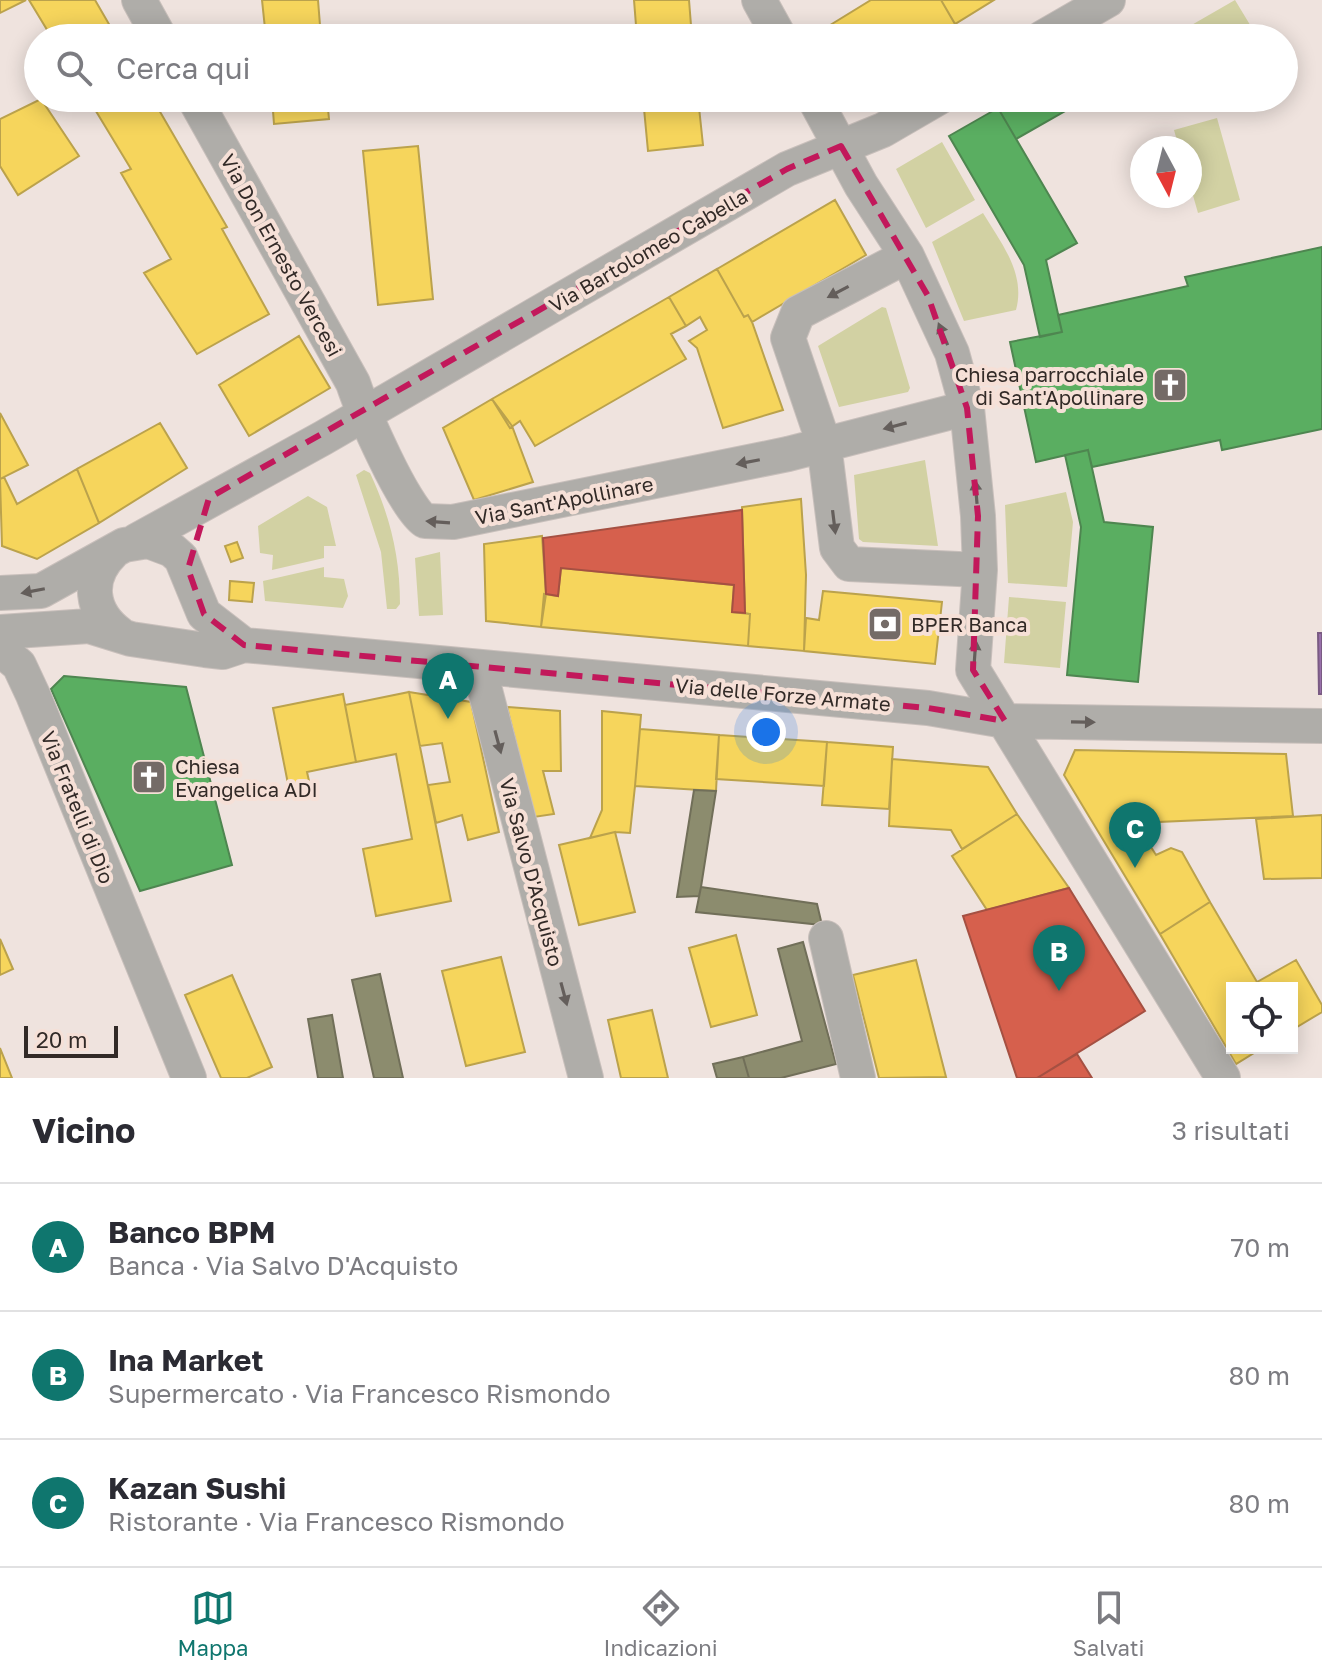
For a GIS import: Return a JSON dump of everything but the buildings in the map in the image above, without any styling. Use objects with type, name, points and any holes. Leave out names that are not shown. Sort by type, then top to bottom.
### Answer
[{"type":"street","points":[[139,0],[152,24]]},
{"type":"street","points":[[759,0],[772,24]]},
{"type":"street","points":[[1066,24],[1108,0]]},
{"type":"street","name":"Via Don Ernesto Vercesi","points":[[202,112],[353,383],[364,415]]},
{"type":"street","points":[[822,112],[907,256],[952,353],[967,408],[977,501],[980,570],[973,670],[1223,1078]]},
{"type":"street","name":"Via Bartolomeo Cabella","points":[[364,415],[787,169],[883,130],[914,112]]},
{"type":"street","points":[[907,256],[798,313],[788,338],[824,444],[837,548],[849,564],[980,570]]},
{"type":"street","name":"Via Sant'Apollinare","points":[[364,415],[413,510],[425,521],[439,523],[788,454],[967,408]]},
{"type":"street","points":[[0,593],[41,591],[364,415]]},
{"type":"street","points":[[209,498],[190,574],[191,605],[178,626],[168,634],[132,637],[102,618],[94,594],[98,571],[124,546],[148,541],[172,550],[190,574],[204,614],[244,645]]},
{"type":"street","name":"Via delle Forze Armate","points":[[0,632],[89,626],[132,637],[223,652],[244,645],[928,708],[1005,721],[1322,726]]},
{"type":"street","name":"Via Fratelli di Dio","points":[[57,629],[27,650],[10,657],[189,1078]]},
{"type":"street","name":"Via Salvo D'Acquisto","points":[[479,667],[586,1078]]},
{"type":"street","points":[[826,938],[858,1078]]},
{"type":"highlighted area","points":[[841,146],[928,296],[967,408],[978,516],[973,670],[1005,721],[928,708],[244,645],[204,614],[188,569],[209,498],[787,169]]},
{"type":"green space","points":[[1235,0],[1250,24],[1193,24]]},
{"type":"green space","points":[[1217,118],[1240,200],[1198,213],[1197,208],[1202,208],[1202,136],[1176,136],[1174,130]]},
{"type":"green space","points":[[942,142],[975,200],[926,228],[896,169]]},
{"type":"green space","points":[[983,213],[1015,271],[1018,283],[1016,310],[964,321],[932,242]]},
{"type":"green space","points":[[882,307],[886,308],[910,388],[908,392],[839,407],[818,346]]},
{"type":"green space","points":[[925,460],[938,546],[863,542],[859,539],[854,475]]},
{"type":"green space","points":[[364,470],[370,473],[377,489],[392,537],[400,586],[400,604],[396,609],[387,609],[381,552],[356,475]]},
{"type":"green space","points":[[1066,492],[1073,522],[1067,587],[1008,583],[1005,505]]},
{"type":"green space","points":[[308,496],[327,507],[336,546],[324,546],[324,558],[272,570],[273,555],[260,553],[258,526]]},
{"type":"green space","points":[[440,552],[443,615],[419,616],[415,558]]},
{"type":"green space","points":[[324,567],[324,577],[344,579],[348,596],[343,608],[265,601],[263,581]]},
{"type":"green space","points":[[1009,597],[1066,602],[1060,668],[1004,663]]},
{"type":"place","name":"Chiesa parrocchiale di Sant'Apollinare","points":[[1170,385]]},
{"type":"place","name":"BPER Banca","points":[[885,624]]},
{"type":"place","name":"Banco BPM","points":[[448,719]]},
{"type":"place","name":"Chiesa Evangelica ADI","points":[[149,777]]},
{"type":"place","name":"Kazan Sushi","points":[[1135,868]]},
{"type":"place","name":"Ina Market","points":[[1059,991]]}]
